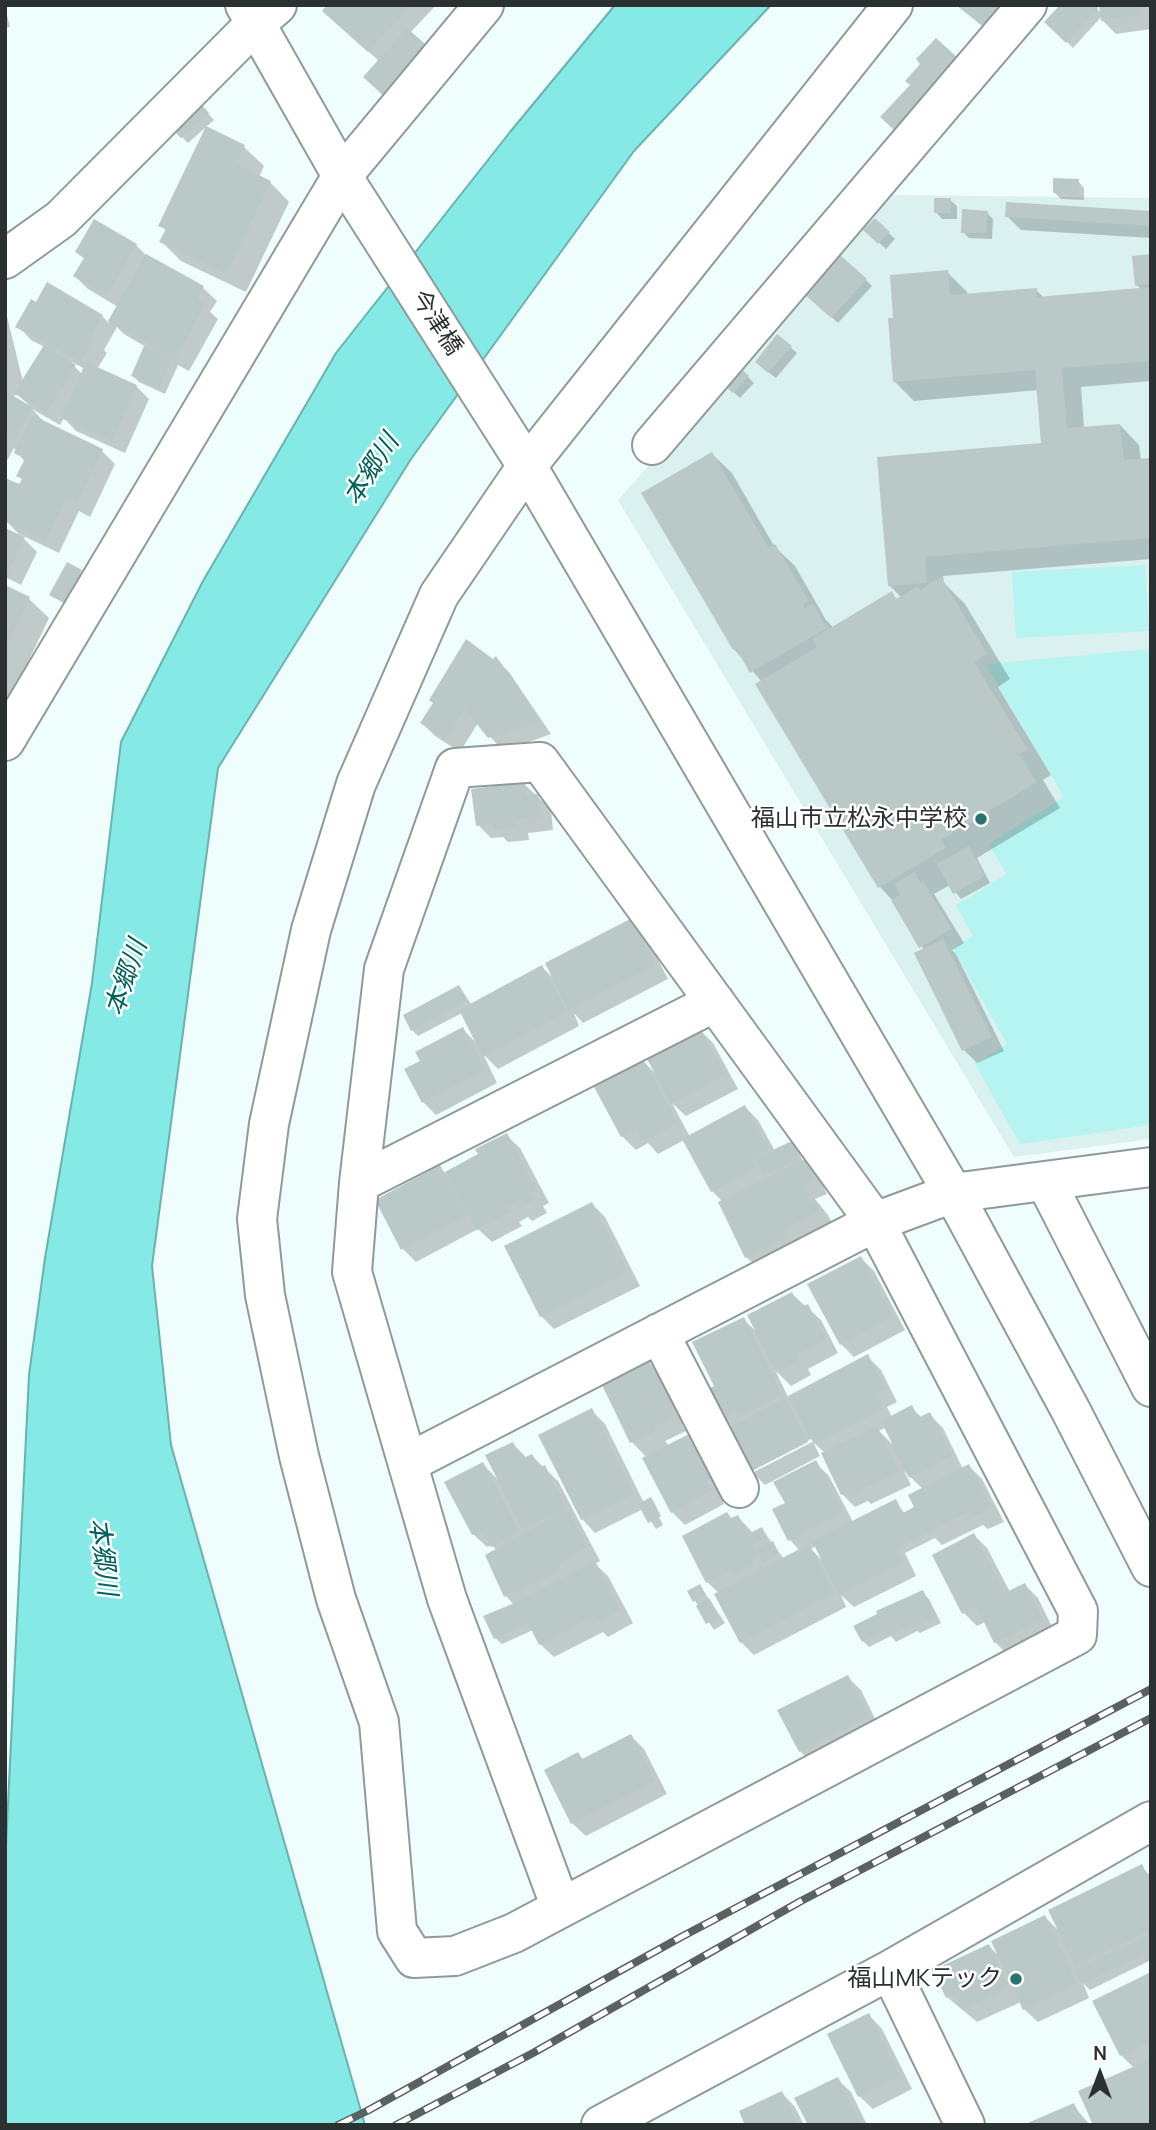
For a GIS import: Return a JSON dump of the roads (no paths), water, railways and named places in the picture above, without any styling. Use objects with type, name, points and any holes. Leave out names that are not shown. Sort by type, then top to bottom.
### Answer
[{"type":"street","points":[[5,741],[349,187],[484,5]]},
{"type":"street","points":[[561,1908],[447,1599],[352,1272],[359,1183],[384,969],[455,768],[540,762],[875,1222],[1078,1611],[1077,1635],[514,1933],[455,1956],[414,1958],[397,1931],[379,1722],[335,1599],[299,1456],[265,1295],[257,1219],[269,1124],[311,930],[356,784],[439,595],[521,457],[893,5]]},
{"type":"street","points":[[652,445],[1027,5]]},
{"type":"street","points":[[5,259],[61,219],[259,11]]},
{"type":"street","name":"今津橋","points":[[259,11],[349,187],[521,457],[953,1193],[1071,1411],[1151,1567]]},
{"type":"street","points":[[359,1183],[715,1002]]},
{"type":"street","points":[[408,1463],[875,1222],[953,1193],[1151,1167]]},
{"type":"street","points":[[1046,1182],[1151,1387]]},
{"type":"street","points":[[659,1334],[739,1488]]},
{"type":"street","points":[[601,2125],[890,1970],[1151,1821]]},
{"type":"street","points":[[890,1970],[965,2125]]},
{"type":"water","name":"本郷川","points":[[615,5],[771,5],[634,151],[411,459],[218,768],[152,1266],[171,1445],[365,2125],[5,2125],[5,1865],[29,1375],[45,1258],[92,983],[121,742],[203,581],[336,353],[510,132]]},
{"type":"railway","points":[[338,2125],[683,1936],[1151,1689]]},
{"type":"railway","points":[[396,2125],[533,2053],[801,1901],[1151,1718]]},
{"type":"place","name":"福山市立松永中学校","points":[[981,819]]},
{"type":"place","name":"福山MKテック","points":[[1016,1979]]}]
